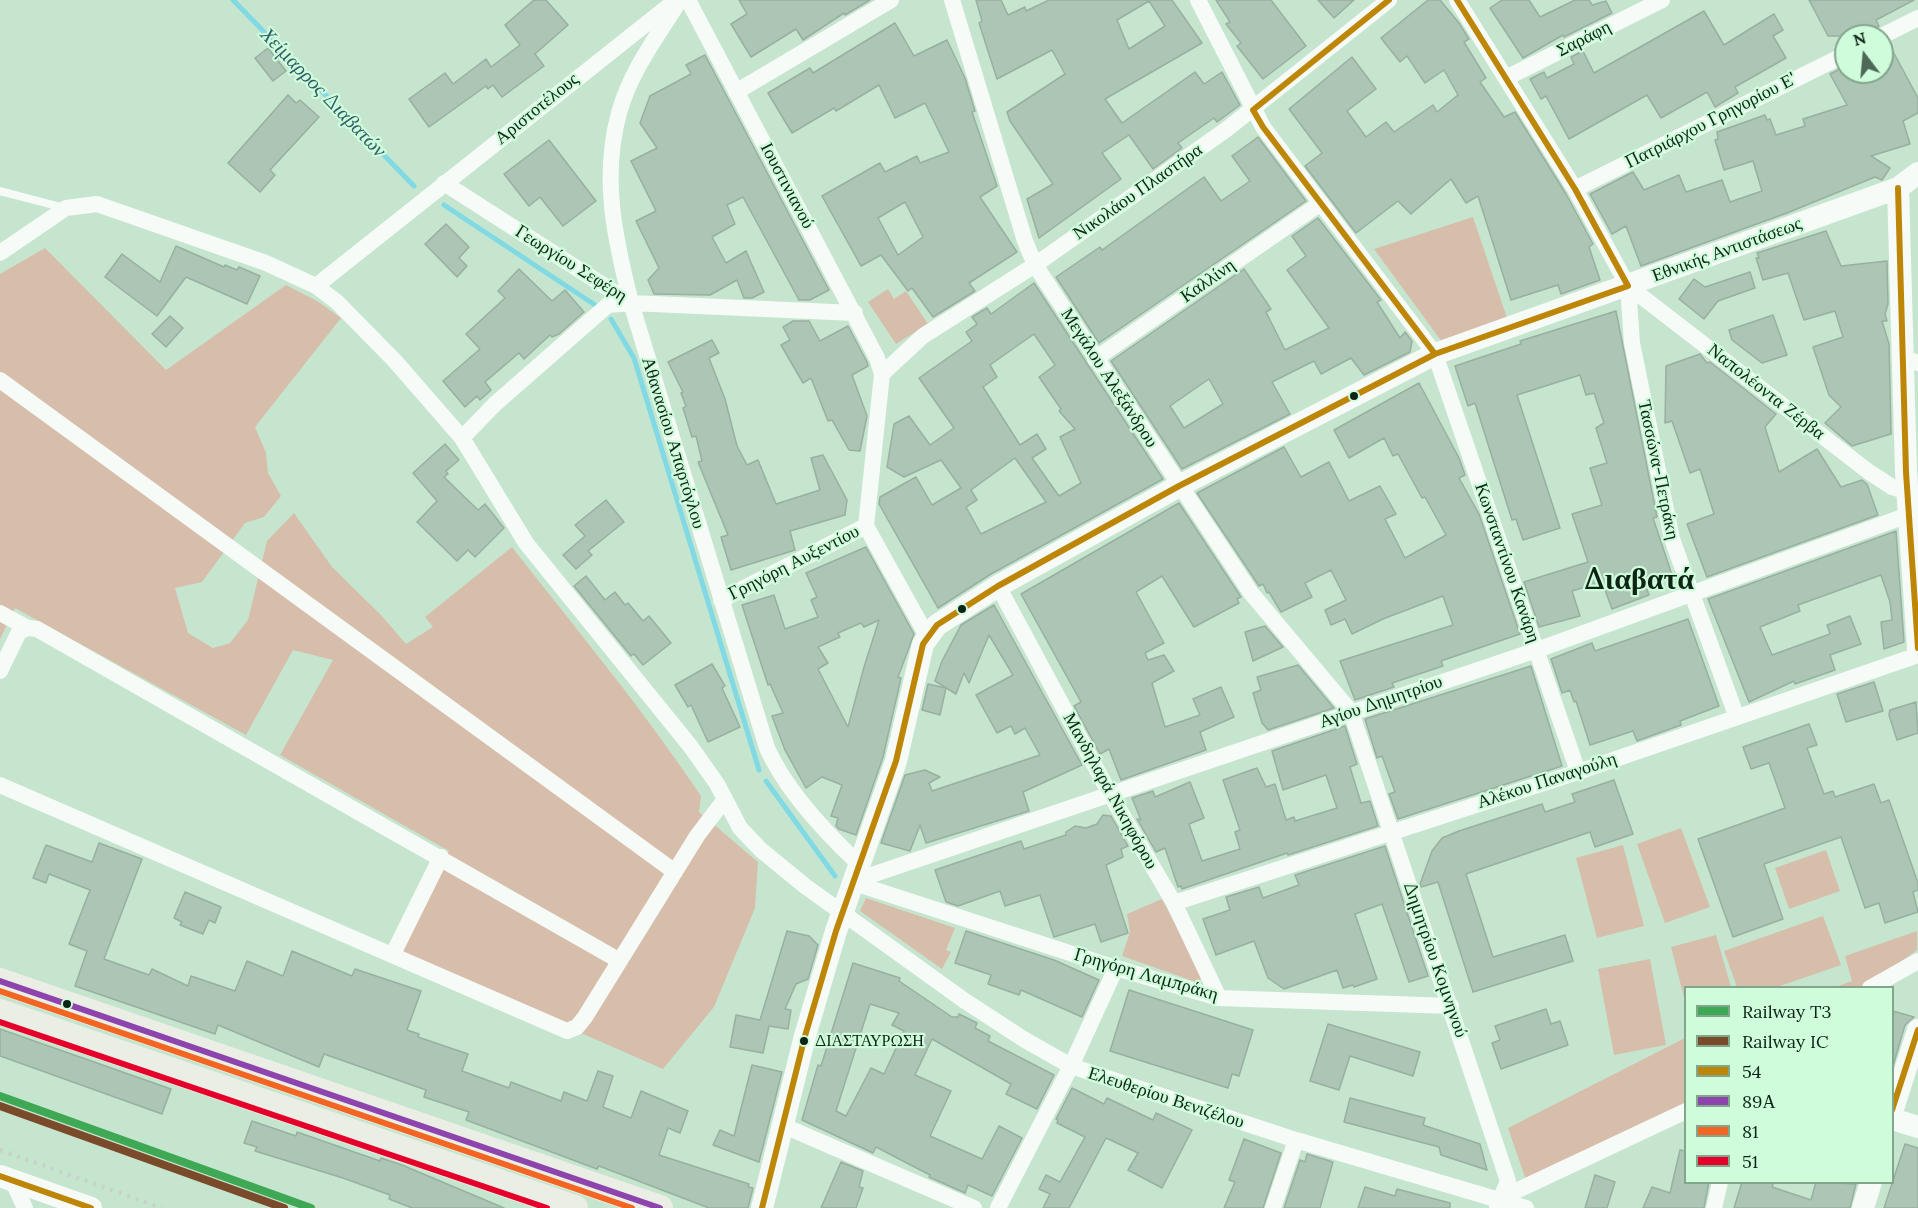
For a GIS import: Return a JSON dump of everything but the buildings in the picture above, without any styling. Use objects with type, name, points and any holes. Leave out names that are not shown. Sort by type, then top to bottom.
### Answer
[{"type":"main road","name":"Εθνικής Αντιστάσεως","points":[[927,636],[938,625],[998,586],[1179,486],[1435,354],[1911,183]]},
{"type":"main road","points":[[1911,183],[1911,360],[1907,492],[1916,594],[1918,648]]},
{"type":"main road","points":[[762,1208],[805,1036],[841,913],[896,761],[920,653],[927,636]]},
{"type":"main road","points":[[0,981],[660,1208]]},
{"type":"main road","points":[[0,1012],[575,1208]]},
{"type":"main road","points":[[1894,1109],[1918,1030]]},
{"type":"main road","points":[[1894,1119],[1918,1127]]},
{"type":"main road","points":[[6,1178],[79,1206]]},
{"type":"main road","points":[[1863,1208],[1870,1184]]},
{"type":"street","name":"Αριστοτέλους","points":[[316,286],[678,0]]},
{"type":"street","name":"Αθανασίου Απαρτόγλου","points":[[678,0],[643,59],[619,112],[610,168],[613,233],[631,303],[721,600],[772,758],[855,873]]},
{"type":"street","name":"Ιουστινιανού","points":[[688,0],[855,313],[878,358],[882,374]]},
{"type":"street","points":[[736,92],[891,0]]},
{"type":"street","name":"Μεγάλου Αλεξάνδρου","points":[[952,0],[1024,241],[1035,265],[1179,486],[1271,619],[1351,712]]},
{"type":"street","name":"Κωνσταντίνου Κανάρη","points":[[1198,0],[1263,127],[1435,354],[1578,772]]},
{"type":"street","name":"Νικολάου Πλαστήρα","points":[[882,374],[923,336],[1035,265],[1253,110],[1389,0]]},
{"type":"street","points":[[1457,0],[1575,189],[1628,286]]},
{"type":"street","name":"Σαράφη","points":[[1506,78],[1662,0]]},
{"type":"street","points":[[1894,30],[1918,18]]},
{"type":"street","name":"Πατριάρχου Γρηγορίου Ε'","points":[[1575,189],[1834,60]]},
{"type":"street","name":"Γεωργίου Σεφέρη","points":[[444,183],[631,303],[855,313]]},
{"type":"street","name":"Καλλίνη","points":[[1095,359],[1321,203]]},
{"type":"street","name":"Ελευθερίου Βενιζέλου","points":[[66,208],[97,204],[226,248],[316,286],[381,346],[462,438],[526,543],[671,720],[709,771],[740,828],[753,843],[841,913],[966,1001],[1025,1040],[1071,1066],[1296,1140],[1498,1203],[1526,1208]]},
{"type":"street","points":[[0,253],[66,208]]},
{"type":"street","name":"Ναπολέοντα Ζέρβα","points":[[1628,286],[1869,472],[1892,487],[1907,492]]},
{"type":"street","name":"Τασσώνα-Πετράκη","points":[[1628,286],[1634,355],[1672,539],[1690,594],[1736,715]]},
{"type":"street","points":[[462,438],[495,404],[608,306],[631,303]]},
{"type":"street","points":[[882,374],[866,526],[927,636]]},
{"type":"street","points":[[0,380],[675,872]]},
{"type":"street","name":"Αγίου Δημητρίου","points":[[855,873],[1110,794],[1537,650],[1908,515]]},
{"type":"street","name":"Γρηγόρη Αυξεντίου","points":[[721,600],[866,526]]},
{"type":"street","name":"Μανδηλαρά Νικηφόρου","points":[[998,586],[1110,794],[1174,903],[1219,998]]},
{"type":"street","points":[[0,613],[28,628],[37,629],[620,961]]},
{"type":"street","points":[[0,671],[20,632],[28,628]]},
{"type":"street","name":"Αλέκου Παναγούλη","points":[[1174,903],[1578,772],[1736,715],[1918,655]]},
{"type":"street","name":"Δημητρίου Κομνηνού","points":[[1351,712],[1508,1181],[1498,1203]]},
{"type":"street","points":[[0,784],[567,1031],[577,1027],[585,1017],[675,872],[725,799]]},
{"type":"street","points":[[393,954],[441,857]]},
{"type":"street","name":"Γρηγόρη Λαμπράκη","points":[[855,873],[1116,968],[1219,998],[1451,1006]]},
{"type":"street","points":[[1872,986],[1918,961]]},
{"type":"street","points":[[998,1208],[1071,1066],[1116,968]]},
{"type":"street","points":[[1498,1203],[1684,1112]]},
{"type":"street","points":[[784,1126],[974,1208]]},
{"type":"street","points":[[1273,1208],[1296,1140]]},
{"type":"street","points":[[6,1178],[25,1208]]},
{"type":"street","points":[[1714,1208],[1720,1184]]},
{"type":"lane","points":[[0,191],[66,208]]},
{"type":"shaded area","points":[[1473,217],[1507,318],[1442,342],[1374,249]]},
{"type":"shaded area","points":[[45,248],[166,370],[286,285],[317,301],[341,318],[255,427],[266,453],[268,473],[281,496],[264,517],[245,523],[202,582],[175,588],[188,633],[213,648],[230,643],[248,620],[267,541],[294,513],[332,567],[381,615],[406,644],[433,627],[425,617],[512,547],[609,670],[679,764],[701,796],[699,812],[758,862],[755,908],[714,1007],[663,1069],[398,953],[449,851],[280,755],[333,660],[293,650],[246,735],[15,608],[0,639],[0,274]]},
{"type":"shaded area","points":[[888,289],[894,299],[906,291],[928,324],[896,344],[868,302]]},
{"type":"shaded area","points":[[1681,828],[1710,907],[1665,923],[1637,844]]},
{"type":"shaded area","points":[[1623,845],[1644,926],[1597,938],[1576,858]]},
{"type":"shaded area","points":[[1826,850],[1840,891],[1789,909],[1775,868]]},
{"type":"shaded area","points":[[866,898],[955,928],[946,950],[951,952],[942,969],[860,911]]},
{"type":"shaded area","points":[[1162,899],[1202,975],[1199,983],[1122,956],[1130,932],[1127,914]]},
{"type":"shaded area","points":[[1823,916],[1841,965],[1780,986],[1737,986],[1724,951]]},
{"type":"shaded area","points":[[1917,931],[1917,950],[1866,986],[1838,986],[1852,981],[1845,956]]},
{"type":"shaded area","points":[[1716,935],[1731,986],[1684,986],[1684,997],[1671,947]]},
{"type":"shaded area","points":[[1650,959],[1666,1045],[1614,1055],[1598,969]]},
{"type":"shaded area","points":[[1684,1039],[1684,1103],[1526,1180],[1508,1128]]},
{"type":"waterway","name":"Χείμαρρος Διαβατών","points":[[233,0],[414,186]]},
{"type":"waterway","points":[[444,205],[595,305]]},
{"type":"waterway","points":[[611,319],[634,358],[759,770]]},
{"type":"waterway","name":"Χείμαρρος Διαβατών","points":[[766,781],[835,876]]},
{"type":"railway","points":[[0,1150],[162,1208]]},
{"type":"rail line","name":"T3","points":[[0,1096],[311,1208]]},
{"type":"rail line","name":"IC","points":[[0,1106],[284,1208]]},
{"type":"transit line","name":"54","points":[[1389,0],[1253,110],[1263,127],[1435,354]]},
{"type":"transit line","name":"54","points":[[762,1208],[805,1036],[836,931],[896,761],[923,644],[937,625],[998,586],[1179,486],[1435,354],[1628,286],[1575,189],[1457,0]]},
{"type":"transit line","name":"54","points":[[1898,188],[1906,472],[1918,648]]},
{"type":"transit line","name":"89Α","points":[[0,981],[660,1208]]},
{"type":"transit line","name":"81","points":[[0,991],[632,1208]]},
{"type":"transit line","name":"51","points":[[0,1022],[547,1208]]},
{"type":"transit line","name":"54","points":[[1894,1104],[1918,1030]]},
{"type":"transit line","name":"54","points":[[0,1176],[91,1208]]},
{"type":"place","name":"ΔΙΑΣΤΑΥΡΩΣΗ","points":[[804,1041]]},
{"type":"district","name":"Διαβατά","points":[[1639,580]]}]
